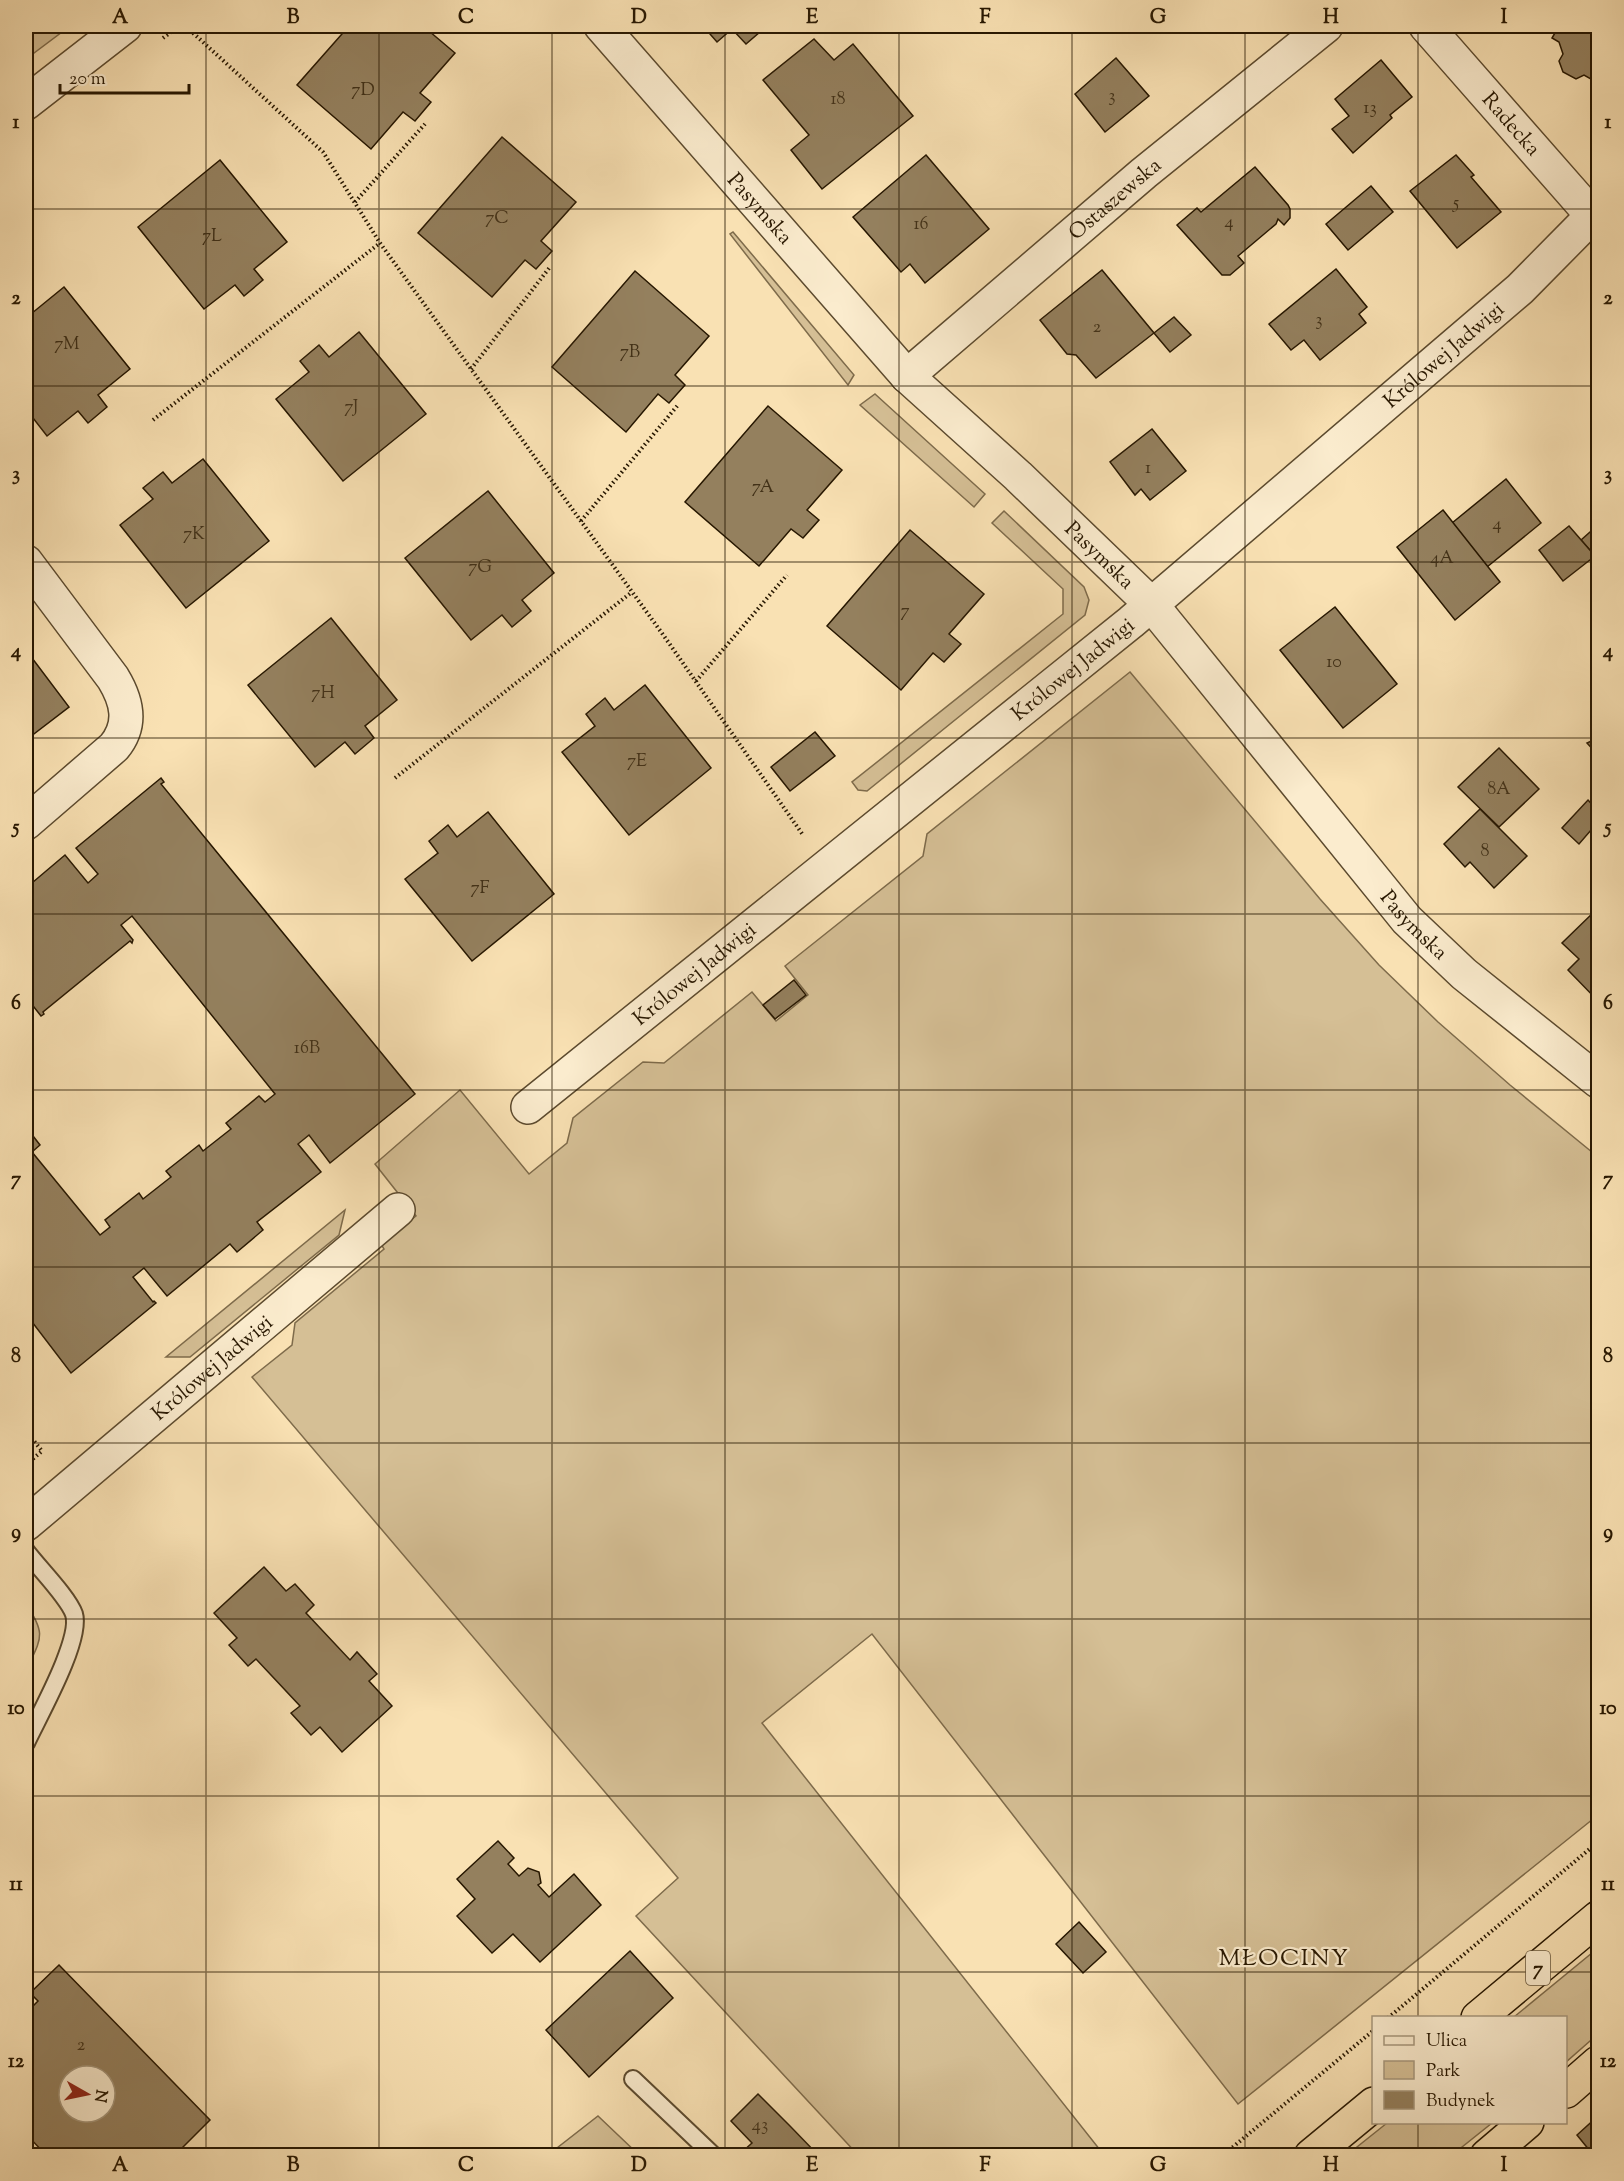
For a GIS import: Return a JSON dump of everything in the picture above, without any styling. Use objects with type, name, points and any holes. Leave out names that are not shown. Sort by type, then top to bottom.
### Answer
[{"type":"highway","name":"7","points":[[1480,2016],[1599,1918]]},
{"type":"highway","points":[[1567,2090],[1599,2063]]},
{"type":"highway","points":[[1311,2156],[1372,2106]]},
{"type":"highway","points":[[1487,2156],[1525,2124]]},
{"type":"street","points":[[26,103],[125,26]]},
{"type":"street","name":"Pasymska","points":[[601,26],[907,376],[1018,476],[1151,604],[1407,920],[1464,974],[1599,1081]]},
{"type":"street","name":"Ostaszewska","points":[[907,376],[1144,173],[1326,26]]},
{"type":"street","name":"Radecka","points":[[1426,26],[1597,216]]},
{"type":"street","name":"Królowej Jadwigi","points":[[528,1107],[1131,622],[1520,289],[1597,216]]},
{"type":"street","points":[[26,562],[113,678],[122,694],[127,714],[123,732],[114,747],[26,823]]},
{"type":"street","name":"Królowej Jadwigi","points":[[26,1524],[398,1210]]},
{"type":"lane","points":[[26,1551],[70,1606],[76,1625],[74,1637],[61,1670],[26,1743]]},
{"type":"lane","points":[[633,2079],[714,2156]]},
{"type":"path","points":[[193,33],[323,152],[380,243],[696,681],[751,758],[792,822],[805,837]]},
{"type":"path","points":[[354,202],[425,124]]},
{"type":"path","points":[[153,420],[380,243]]},
{"type":"path","points":[[471,369],[550,267]]},
{"type":"path","points":[[581,522],[678,405]]},
{"type":"path","points":[[696,681],[787,575]]},
{"type":"path","points":[[395,778],[632,592]]},
{"type":"path","points":[[26,1431],[42,1451],[26,1466]]},
{"type":"path","points":[[1390,2016],[1599,1842]]},
{"type":"path","points":[[1222,2156],[1372,2032]]},
{"type":"green space","points":[[26,26],[70,26],[26,59]]},
{"type":"green space","points":[[733,232],[854,375],[848,385],[730,234]]},
{"type":"green space","points":[[875,394],[985,494],[974,507],[860,405]]},
{"type":"green space","points":[[1004,511],[1084,587],[1089,600],[1085,615],[867,791],[858,790],[852,782],[1063,614],[1063,589],[992,523]]},
{"type":"green space","points":[[1130,672],[1320,899],[1379,965],[1438,1022],[1598,1157],[1598,1815],[1238,2104],[872,1634],[762,1723],[1104,2155],[858,2155],[636,1916],[678,1878],[252,1377],[292,1345],[295,1323],[384,1249],[381,1244],[416,1216],[375,1164],[460,1090],[529,1174],[567,1143],[573,1118],[643,1062],[664,1063],[752,992],[776,1021],[808,995],[785,966],[923,856],[927,834]]},
{"type":"green space","points":[[345,1210],[339,1235],[190,1357],[166,1357]]},
{"type":"green space","points":[[26,1604],[37,1623],[40,1637],[26,1671]]},
{"type":"green space","points":[[1598,1948],[1598,2034],[1567,2061],[1567,2016],[1515,2016]]},
{"type":"green space","points":[[598,2116],[639,2155],[548,2155]]},
{"type":"green space","points":[[1386,2124],[1491,2124],[1452,2155],[1347,2155]]},
{"type":"building","points":[[349,26],[423,26],[455,53],[420,93],[431,102],[415,121],[403,112],[371,149],[297,85]]},
{"type":"building","points":[[703,26],[767,26],[746,44],[732,29],[717,42]]},
{"type":"building","points":[[1559,26],[1598,26],[1598,83],[1584,75],[1576,79],[1563,72],[1559,61],[1563,54],[1559,42],[1552,38]]},
{"type":"building","points":[[814,39],[834,60],[853,44],[913,116],[822,189],[791,150],[809,135],[763,80]]},
{"type":"building","points":[[1116,58],[1149,96],[1105,132],[1075,94]]},
{"type":"building","points":[[1381,60],[1412,97],[1390,115],[1392,118],[1353,153],[1332,129],[1349,116],[1335,99]]},
{"type":"building","points":[[502,137],[576,202],[541,241],[552,251],[536,269],[525,260],[492,297],[418,233]]},
{"type":"building","points":[[926,155],[989,229],[925,283],[910,264],[901,272],[853,217]]},
{"type":"building","points":[[1456,155],[1474,175],[1471,177],[1501,212],[1457,248],[1410,191]]},
{"type":"building","points":[[220,160],[287,242],[254,269],[263,280],[244,296],[235,285],[204,309],[138,227]]},
{"type":"building","points":[[1255,167],[1288,205],[1290,218],[1284,225],[1278,219],[1276,224],[1238,256],[1244,263],[1230,275],[1222,275],[1177,225],[1197,208],[1201,212]]},
{"type":"building","points":[[1371,186],[1393,212],[1348,250],[1326,224]]},
{"type":"building","points":[[1336,269],[1367,307],[1359,314],[1366,323],[1320,360],[1304,340],[1291,350],[1269,324]]},
{"type":"building","points":[[1102,270],[1154,333],[1096,378],[1076,355],[1067,354],[1040,320]]},
{"type":"building","points":[[635,271],[709,336],[675,375],[685,385],[669,403],[658,394],[626,432],[552,367]]},
{"type":"building","points":[[64,287],[130,369],[98,395],[107,407],[88,423],[78,411],[47,436],[26,409],[26,318]]},
{"type":"building","points":[[1174,317],[1191,335],[1170,352],[1154,333]]},
{"type":"building","points":[[359,332],[426,414],[343,481],[276,399],[309,372],[300,361],[319,345],[329,357]]},
{"type":"building","points":[[768,406],[842,470],[807,510],[819,520],[803,538],[791,529],[759,566],[685,502]]},
{"type":"building","points":[[1152,429],[1186,471],[1150,500],[1141,489],[1135,495],[1110,462]]},
{"type":"building","points":[[203,459],[269,541],[186,608],[120,525],[153,499],[143,488],[163,472],[172,483]]},
{"type":"building","points":[[1506,479],[1541,523],[1487,567],[1452,523]]},
{"type":"building","points":[[488,491],[554,573],[522,600],[531,611],[512,627],[502,615],[471,640],[405,558]]},
{"type":"building","points":[[1443,510],[1500,582],[1455,620],[1397,547]]},
{"type":"building","points":[[1598,525],[1598,553],[1595,556],[1581,540]]},
{"type":"building","points":[[1569,526],[1595,556],[1563,581],[1539,550]]},
{"type":"building","points":[[910,530],[984,594],[949,634],[961,644],[944,662],[933,653],[901,690],[827,626]]},
{"type":"building","points":[[1335,607],[1397,684],[1343,728],[1280,650]]},
{"type":"building","points":[[331,618],[397,700],[365,726],[374,738],[355,754],[345,742],[315,767],[248,685]]},
{"type":"building","points":[[26,650],[69,707],[26,740]]},
{"type":"building","points":[[645,685],[711,768],[629,835],[562,752],[595,726],[586,714],[605,698],[614,710]]},
{"type":"building","points":[[815,732],[835,756],[790,791],[771,767]]},
{"type":"building","points":[[1598,738],[1598,763],[1593,758],[1597,754],[1587,743]]},
{"type":"building","points":[[1499,748],[1539,789],[1499,827],[1458,787]]},
{"type":"building","points":[[161,778],[164,782],[161,784],[415,1094],[330,1163],[309,1135],[298,1144],[321,1172],[257,1222],[263,1230],[237,1252],[230,1244],[167,1296],[144,1268],[133,1277],[156,1303],[71,1373],[26,1314],[26,1127],[40,1145],[32,1152],[100,1235],[110,1227],[105,1220],[139,1193],[143,1199],[171,1177],[166,1171],[199,1145],[203,1151],[231,1129],[226,1123],[259,1096],[265,1102],[275,1094],[132,916],[121,925],[133,940],[132,943],[130,941],[43,1012],[44,1014],[41,1016],[26,997],[26,888],[65,855],[88,883],[98,874],[76,848]]},
{"type":"building","points":[[1588,800],[1598,811],[1598,822],[1579,844],[1562,828]]},
{"type":"building","points":[[1480,809],[1527,856],[1494,888],[1470,862],[1465,867],[1444,844]]},
{"type":"building","points":[[488,812],[554,894],[472,961],[405,879],[438,853],[429,841],[448,825],[457,837]]},
{"type":"building","points":[[1597,909],[1598,1001],[1568,970],[1579,959],[1562,943]]},
{"type":"building","points":[[794,980],[806,995],[775,1019],[763,1005]]},
{"type":"building","points":[[264,1567],[286,1591],[295,1584],[314,1605],[306,1613],[350,1660],[357,1652],[377,1674],[369,1681],[392,1706],[342,1752],[320,1727],[311,1735],[291,1713],[300,1706],[256,1659],[248,1666],[229,1645],[237,1638],[214,1613]]},
{"type":"building","points":[[498,1841],[514,1858],[508,1864],[519,1876],[528,1868],[539,1872],[541,1883],[538,1885],[549,1897],[574,1874],[601,1905],[540,1962],[513,1934],[492,1953],[457,1916],[475,1899],[457,1879]]},
{"type":"building","points":[[1079,1922],[1106,1952],[1083,1973],[1056,1944]]},
{"type":"building","points":[[630,1951],[673,1998],[589,2077],[546,2030]]},
{"type":"building","points":[[59,1965],[210,2120],[174,2156],[47,2156],[26,2134],[26,2013],[38,2001],[30,1993]]},
{"type":"building","points":[[758,2094],[819,2156],[746,2156],[742,2152],[752,2143],[731,2121]]},
{"type":"building","points":[[1598,2116],[1598,2156],[1594,2156],[1577,2135]]},
{"type":"district","name":"MŁOCINY","points":[[1284,1957]]}]
